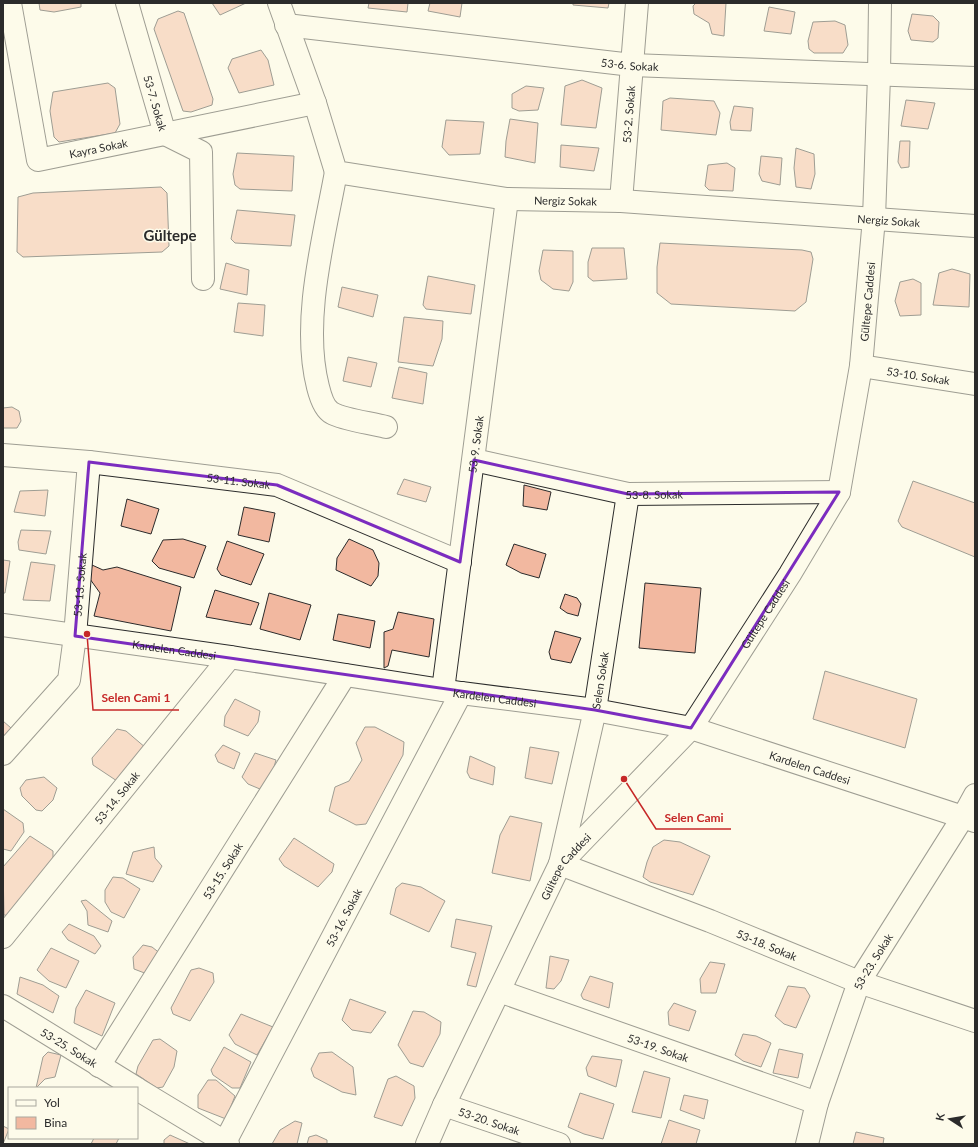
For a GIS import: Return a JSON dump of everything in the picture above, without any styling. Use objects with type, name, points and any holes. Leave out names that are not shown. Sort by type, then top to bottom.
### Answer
[{"type":"street","name":"Kayra Sokak","points":[[10,3],[38,160],[314,103]]},
{"type":"street","name":"53-7. Sokak","points":[[127,3],[165,134],[201,152],[203,279]]},
{"type":"street","points":[[279,3],[314,103],[336,172],[315,284],[312,342],[316,377],[321,399],[331,413],[386,427]]},
{"type":"street","name":"53-2. Sokak","points":[[621,201],[637,3]]},
{"type":"street","name":"Gültepe Caddesi","points":[[427,1144],[444,1105],[560,864],[691,728],[790,574],[839,492],[861,366],[874,218],[880,3]]},
{"type":"street","name":"53-6. Sokak","points":[[286,25],[632,65],[879,76],[975,78]]},
{"type":"street","name":"Nergiz Sokak","points":[[336,172],[507,199],[621,201],[975,226]]},
{"type":"street","name":"53-9. Sokak","points":[[452,691],[460,562],[507,199]]},
{"type":"street","name":"53-10. Sokak","points":[[861,366],[975,384]]},
{"type":"street","name":"53-11. Sokak","points":[[3,455],[89,462],[277,485],[460,562]]},
{"type":"street","name":"53-8. Sokak","points":[[474,460],[628,494],[839,492]]},
{"type":"street","name":"53-13. Sokak","points":[[3,754],[69,680],[75,636],[89,462]]},
{"type":"street","name":"Selen Sokak","points":[[560,864],[595,710],[628,494]]},
{"type":"street","name":"Kardelen Caddesi","points":[[3,625],[230,657],[452,691],[595,710],[691,728],[969,819]]},
{"type":"street","name":"53-14. Sokak","points":[[3,937],[230,657]]},
{"type":"street","name":"53-15. Sokak","points":[[99,1066],[345,675]]},
{"type":"street","name":"53-16. Sokak","points":[[227,1143],[452,691]]},
{"type":"street","name":"53-23. Sokak","points":[[807,1144],[818,1103],[859,982],[969,819],[975,795]]},
{"type":"street","name":"53-18. Sokak","points":[[560,864],[710,921],[859,982],[975,1021]]},
{"type":"street","name":"53-19. Sokak","points":[[499,991],[818,1103]]},
{"type":"street","name":"53-25. Sokak","points":[[3,1006],[134,1087]]},
{"type":"street","name":"53-25. Sokak","points":[[138,1089],[227,1143]]},
{"type":"street","name":"53-20. Sokak","points":[[444,1105],[559,1144]]},
{"type":"highlighted area","points":[[474,460],[628,494],[839,492],[691,728],[595,710],[75,636],[89,462],[277,485],[460,562]]},
{"type":"building","points":[[39,3],[81,3],[81,7],[54,12],[40,10]]},
{"type":"building","points":[[212,3],[246,3],[220,15]]},
{"type":"building","points":[[369,3],[408,3],[407,12],[368,8]]},
{"type":"building","points":[[430,3],[462,3],[460,17],[428,11]]},
{"type":"building","points":[[573,3],[609,3],[608,8],[573,5]]},
{"type":"building","points":[[696,3],[726,3],[724,36],[712,34],[709,23],[694,14],[693,6]]},
{"type":"building","points":[[769,7],[795,12],[791,34],[764,31]]},
{"type":"building","points":[[178,11],[184,13],[213,99],[212,105],[191,112],[183,111],[154,29],[158,19]]},
{"type":"building","points":[[912,14],[933,16],[939,22],[938,38],[933,42],[911,40],[908,31]]},
{"type":"building","points":[[835,21],[845,25],[848,45],[843,53],[814,53],[809,49],[808,41],[813,22]]},
{"type":"building","points":[[261,50],[268,60],[274,85],[239,93],[228,68],[232,59]]},
{"type":"building","points":[[582,80],[602,88],[596,128],[561,125],[565,86]]},
{"type":"building","points":[[108,83],[115,88],[120,124],[115,133],[59,142],[54,137],[50,111],[53,92]]},
{"type":"building","points":[[526,86],[544,88],[538,110],[519,111],[512,108],[512,94]]},
{"type":"building","points":[[670,98],[714,101],[720,113],[716,135],[661,130],[663,101]]},
{"type":"building","points":[[906,100],[935,103],[928,129],[901,126]]},
{"type":"building","points":[[734,106],[753,108],[751,131],[731,130],[730,122]]},
{"type":"building","points":[[510,119],[538,123],[535,163],[505,157]]},
{"type":"building","points":[[446,120],[484,122],[480,154],[449,155],[442,147]]},
{"type":"building","points":[[900,141],[910,141],[909,167],[901,168],[898,162]]},
{"type":"building","points":[[561,145],[599,148],[594,171],[560,167]]},
{"type":"building","points":[[796,148],[814,154],[815,174],[811,189],[796,187],[794,168]]},
{"type":"building","points":[[237,153],[294,156],[292,191],[240,189],[235,185],[233,174]]},
{"type":"building","points":[[761,156],[782,158],[780,185],[762,181],[759,174]]},
{"type":"building","points":[[727,163],[735,168],[733,191],[709,190],[705,186],[708,165]]},
{"type":"building","points":[[161,187],[167,193],[169,246],[162,252],[23,257],[17,252],[18,197],[33,193]]},
{"type":"building","points":[[237,210],[295,215],[291,246],[235,243],[231,239]]},
{"type":"building","points":[[660,243],[802,250],[811,252],[813,259],[806,302],[795,311],[671,304],[657,293],[657,267]]},
{"type":"building","points":[[592,248],[624,248],[627,279],[593,281],[588,277],[588,262]]},
{"type":"building","points":[[543,250],[573,251],[573,282],[569,291],[553,289],[541,280],[539,271]]},
{"type":"building","points":[[226,263],[249,270],[247,295],[220,289]]},
{"type":"building","points":[[952,269],[970,274],[969,307],[933,305],[939,273]]},
{"type":"building","points":[[428,276],[475,285],[471,314],[426,309],[423,305]]},
{"type":"building","points":[[913,279],[921,283],[921,315],[900,316],[895,301],[900,282]]},
{"type":"building","points":[[342,287],[378,295],[373,317],[338,307]]},
{"type":"building","points":[[238,303],[265,305],[263,336],[234,332]]},
{"type":"building","points":[[404,317],[443,321],[442,339],[433,366],[398,362]]},
{"type":"building","points":[[348,357],[377,363],[371,387],[343,381]]},
{"type":"building","points":[[399,367],[427,373],[423,404],[392,398]]},
{"type":"building","points":[[12,407],[19,411],[21,421],[17,428],[3,428],[3,408]]},
{"type":"building","points":[[404,479],[431,487],[426,502],[397,494]]},
{"type":"building","points":[[913,481],[975,503],[975,557],[902,527],[898,521]]},
{"type":"building","points":[[524,485],[551,492],[547,510],[523,506]]},
{"type":"building","points":[[48,490],[45,516],[14,512],[20,491]]},
{"type":"building","points":[[127,499],[159,509],[151,534],[121,526]]},
{"type":"building","points":[[244,507],[275,513],[269,542],[238,535]]},
{"type":"building","points":[[21,530],[51,531],[46,554],[19,550],[18,542]]},
{"type":"building","points":[[183,539],[206,546],[194,578],[159,568],[152,561],[163,540]]},
{"type":"building","points":[[349,539],[373,550],[379,563],[378,576],[371,586],[336,570],[337,558]]},
{"type":"building","points":[[227,541],[264,554],[251,585],[221,575],[217,569]]},
{"type":"building","points":[[514,544],[546,554],[539,578],[521,573],[506,565]]},
{"type":"building","points":[[3,560],[10,561],[5,593],[3,593]]},
{"type":"building","points":[[31,562],[55,565],[50,601],[23,600]]},
{"type":"building","points":[[92,565],[103,570],[117,567],[181,587],[171,631],[94,616],[100,593],[90,579]]},
{"type":"building","points":[[645,583],[701,588],[695,653],[639,648]]},
{"type":"building","points":[[215,590],[259,603],[251,625],[206,617]]},
{"type":"building","points":[[269,593],[311,605],[300,640],[260,629]]},
{"type":"building","points":[[565,594],[577,598],[581,604],[578,616],[567,613],[560,608]]},
{"type":"building","points":[[398,612],[434,619],[429,657],[392,650],[388,666],[384,668],[384,632],[393,629]]},
{"type":"building","points":[[338,614],[375,621],[370,648],[333,640]]},
{"type":"building","points":[[555,631],[581,638],[571,663],[551,659],[549,652]]},
{"type":"building","points":[[825,671],[917,699],[905,748],[813,719]]},
{"type":"building","points":[[235,699],[260,711],[258,722],[248,736],[224,726],[225,716]]},
{"type":"building","points":[[3,721],[11,728],[3,739]]},
{"type":"building","points":[[365,727],[375,727],[404,742],[403,755],[366,824],[356,825],[329,811],[335,787],[349,781],[362,760],[356,743]]},
{"type":"building","points":[[117,729],[126,731],[146,748],[120,783],[93,765],[92,758]]},
{"type":"building","points":[[223,745],[240,753],[234,769],[218,762],[215,755]]},
{"type":"building","points":[[530,747],[559,752],[552,784],[525,778]]},
{"type":"building","points":[[255,753],[276,760],[267,792],[248,784],[242,777]]},
{"type":"building","points":[[470,756],[495,767],[493,785],[470,778],[467,772]]},
{"type":"building","points":[[44,777],[57,788],[53,800],[42,811],[36,810],[22,796],[20,788],[26,780]]},
{"type":"building","points":[[3,809],[23,823],[24,832],[11,851],[3,849]]},
{"type":"building","points":[[510,816],[542,823],[530,881],[492,873],[500,835]]},
{"type":"building","points":[[30,836],[53,851],[53,859],[16,917],[4,915],[3,867]]},
{"type":"building","points":[[294,838],[334,864],[332,872],[318,887],[284,866],[279,859]]},
{"type":"building","points":[[664,840],[680,842],[710,856],[693,895],[650,882],[643,877],[653,847]]},
{"type":"building","points":[[154,847],[155,858],[162,866],[153,882],[126,874],[133,852]]},
{"type":"building","points":[[113,877],[123,878],[140,889],[124,918],[111,912],[105,902],[105,890]]},
{"type":"building","points":[[402,883],[421,887],[445,901],[429,932],[390,914],[396,888]]},
{"type":"building","points":[[86,900],[112,921],[108,932],[88,925],[87,911],[81,901]]},
{"type":"building","points":[[456,919],[492,926],[476,987],[467,985],[476,953],[451,947]]},
{"type":"building","points":[[69,924],[94,936],[101,946],[95,954],[68,940],[62,932]]},
{"type":"building","points":[[143,945],[152,947],[166,958],[155,977],[134,969],[133,957]]},
{"type":"building","points":[[51,948],[79,961],[66,988],[49,981],[37,970]]},
{"type":"building","points":[[550,956],[569,960],[561,981],[554,989],[546,988]]},
{"type":"building","points":[[710,962],[725,964],[716,993],[701,993],[700,979]]},
{"type":"building","points":[[199,968],[213,973],[214,982],[190,1021],[173,1014],[171,1008],[191,970]]},
{"type":"building","points":[[590,976],[613,983],[609,1008],[583,999],[581,995]]},
{"type":"building","points":[[20,977],[43,985],[59,996],[53,1013],[17,994]]},
{"type":"building","points":[[788,986],[805,988],[810,996],[796,1028],[784,1024],[775,1016]]},
{"type":"building","points":[[86,990],[115,1003],[102,1036],[74,1023],[76,1008]]},
{"type":"building","points":[[350,999],[386,1012],[371,1033],[352,1030],[342,1020]]},
{"type":"building","points":[[674,1003],[696,1011],[689,1031],[669,1025],[668,1012]]},
{"type":"building","points":[[413,1011],[424,1012],[441,1022],[440,1034],[423,1067],[410,1063],[398,1045]]},
{"type":"building","points":[[241,1014],[273,1027],[257,1055],[235,1044],[229,1035]]},
{"type":"building","points":[[743,1034],[756,1036],[771,1043],[761,1067],[743,1061],[735,1055]]},
{"type":"building","points":[[160,1039],[177,1051],[174,1067],[163,1087],[157,1088],[136,1074],[138,1066],[153,1040]]},
{"type":"building","points":[[224,1047],[251,1062],[240,1088],[232,1088],[213,1075],[211,1070]]},
{"type":"building","points":[[779,1049],[803,1054],[798,1078],[773,1073]]},
{"type":"building","points":[[48,1052],[61,1055],[55,1077],[45,1079],[36,1087],[43,1057]]},
{"type":"building","points":[[332,1052],[353,1067],[356,1095],[342,1092],[314,1077],[311,1069],[319,1053]]},
{"type":"building","points":[[592,1056],[622,1060],[616,1087],[588,1076],[586,1068]]},
{"type":"building","points":[[644,1071],[670,1078],[661,1118],[632,1112]]},
{"type":"building","points":[[396,1076],[414,1086],[415,1098],[402,1126],[374,1117],[388,1079]]},
{"type":"building","points":[[208,1080],[216,1080],[235,1096],[226,1119],[198,1108],[198,1095]]},
{"type":"building","points":[[580,1093],[614,1104],[603,1139],[584,1134],[568,1127]]},
{"type":"building","points":[[684,1095],[708,1100],[704,1119],[680,1110]]},
{"type":"building","points":[[669,1120],[700,1130],[696,1144],[661,1144]]},
{"type":"building","points":[[295,1121],[302,1123],[297,1144],[272,1144],[280,1130]]},
{"type":"building","points":[[3,1126],[8,1128],[8,1132],[3,1144]]},
{"type":"building","points":[[856,1132],[884,1138],[883,1144],[853,1144]]},
{"type":"building","points":[[170,1135],[190,1144],[164,1144],[164,1140]]},
{"type":"building","points":[[316,1135],[327,1140],[327,1144],[307,1144],[309,1137]]},
{"type":"building","points":[[94,1139],[118,1139],[116,1144],[91,1144]]},
{"type":"place","name":"Selen Cami 1","points":[[87,634]]},
{"type":"place","name":"Selen Cami","points":[[624,779]]},
{"type":"district","name":"Gültepe","points":[[170,235]]}]
